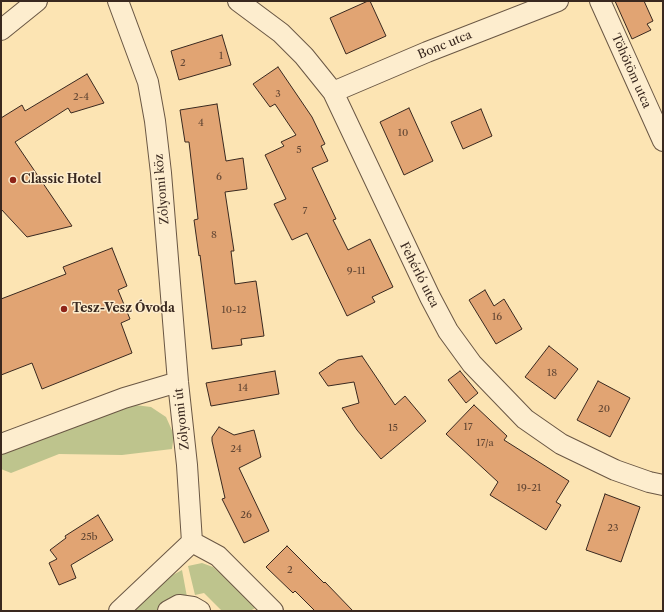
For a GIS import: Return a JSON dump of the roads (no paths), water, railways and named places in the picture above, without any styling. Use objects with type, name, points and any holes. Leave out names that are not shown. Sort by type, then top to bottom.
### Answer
[{"type":"street","points":[[1,30],[37,1]]},
{"type":"street","name":"Zólyomi köz","points":[[118,1],[148,82],[155,121],[161,173],[178,382]]},
{"type":"street","name":"Fehérló utca","points":[[238,1],[281,33],[304,56],[333,92],[430,297],[448,331],[472,364],[525,419],[561,444],[615,470],[649,482],[663,485]]},
{"type":"street","name":"Bonc utca","points":[[333,92],[427,52],[558,1]]},
{"type":"street","name":"Töhötöm utca","points":[[600,1],[663,141]]},
{"type":"street","name":"Zólyomi út","points":[[1,444],[124,398],[178,382],[187,465],[192,542]]},
{"type":"street","points":[[119,611],[192,542],[218,556],[273,611]]},
{"type":"street","points":[[168,611],[179,605],[193,607],[200,611]]},
{"type":"place","name":"Classic Hotel","points":[[13,180]]},
{"type":"place","name":"Tesz-Vesz Óvoda","points":[[64,309]]}]
